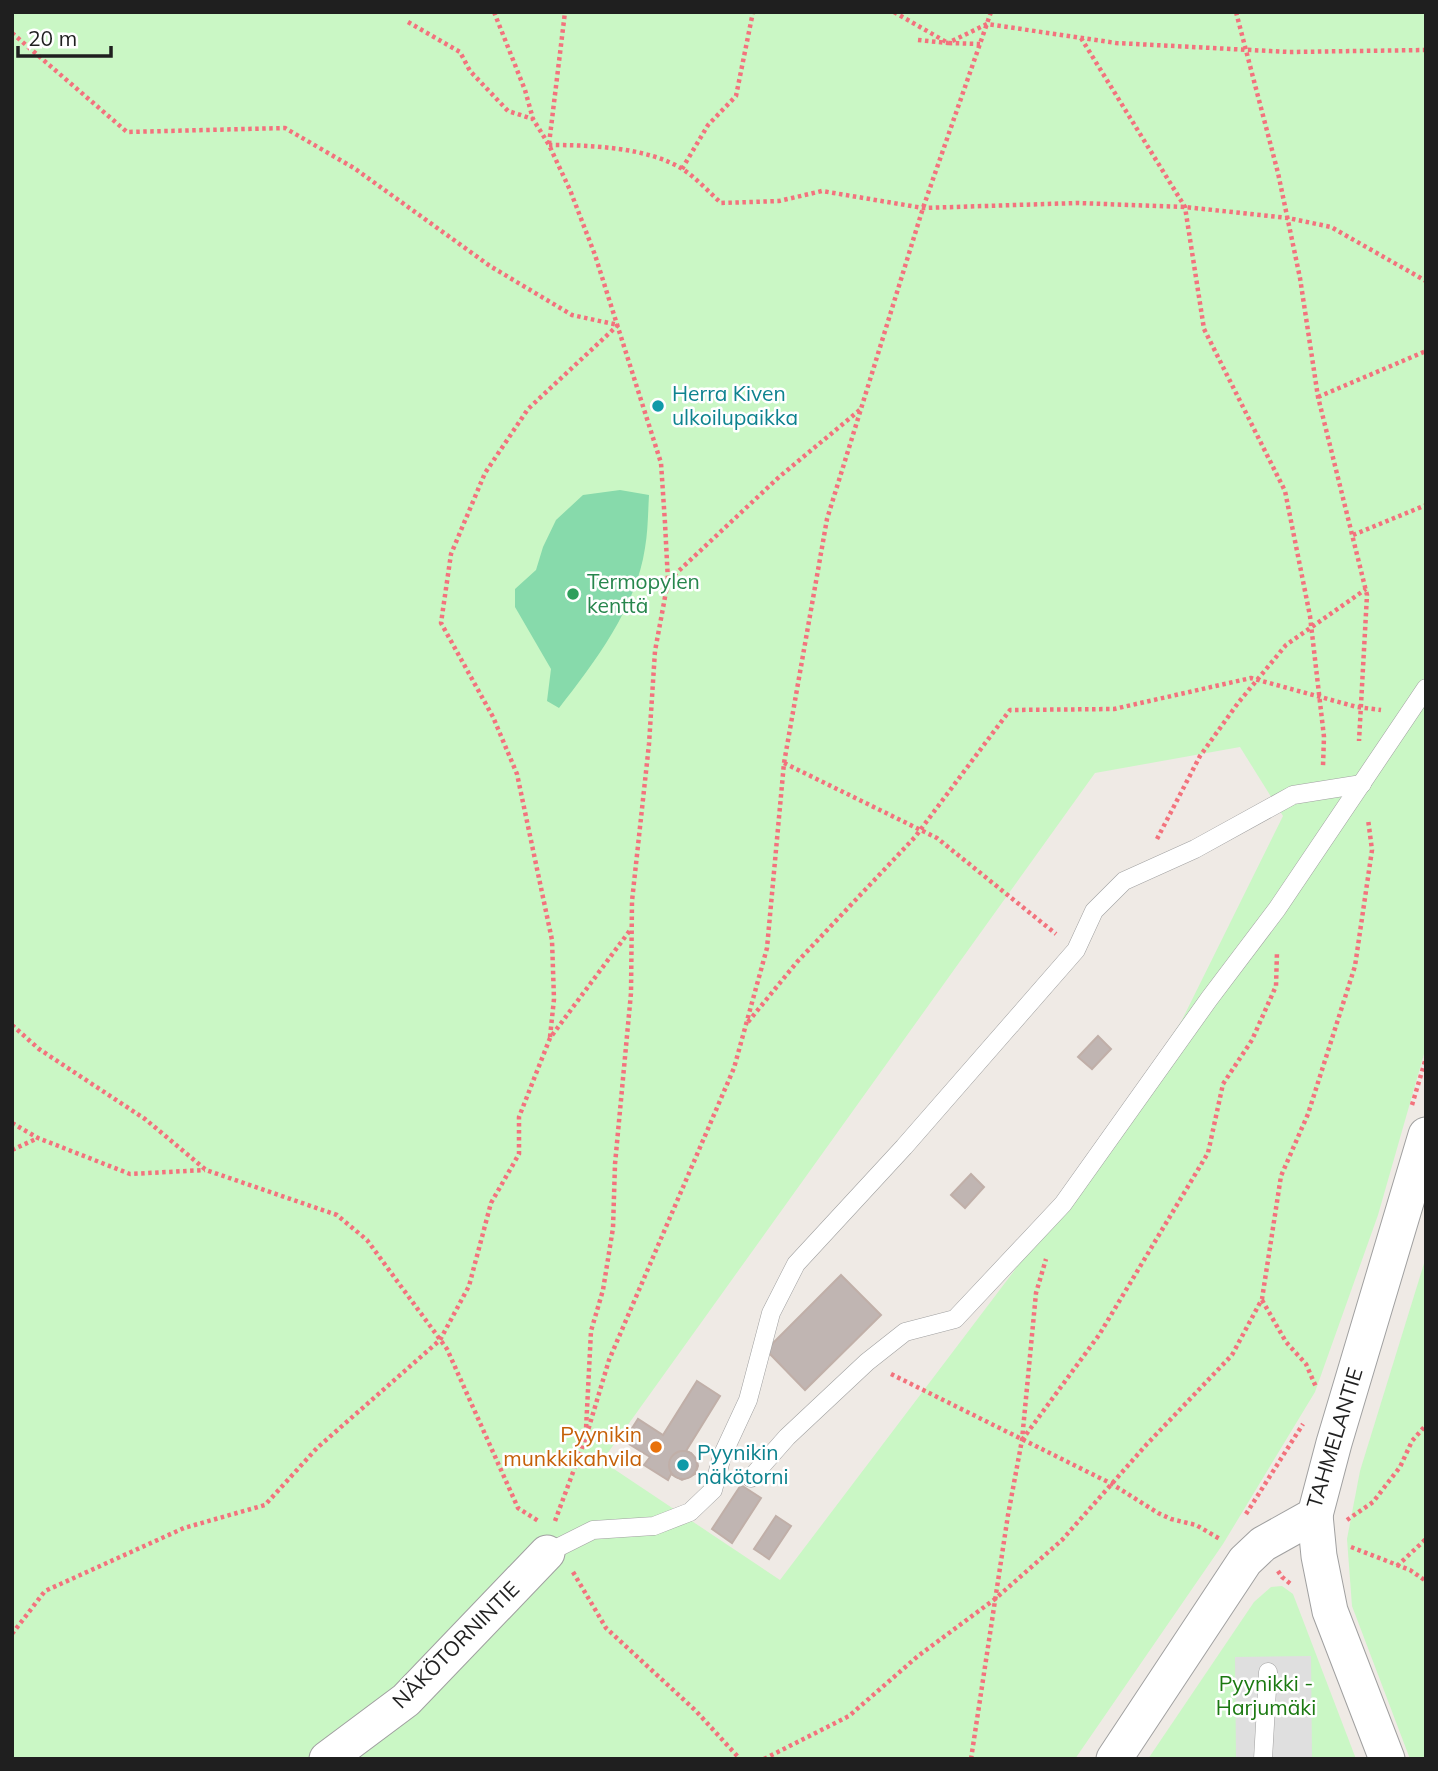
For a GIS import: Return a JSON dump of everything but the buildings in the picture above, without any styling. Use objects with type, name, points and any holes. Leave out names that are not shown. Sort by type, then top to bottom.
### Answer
[{"type":"street","name":"TAHMELANTIE","points":[[1114,1759],[1245,1561],[1263,1544],[1327,1519],[1334,1443],[1418,1123]]},
{"type":"street","points":[[1327,1519],[1319,1556],[1330,1611],[1387,1759]]},
{"type":"street","name":"NÄKÖTORNINTIE","points":[[327,1759],[406,1699],[550,1541]]},
{"type":"lane","points":[[751,1478],[787,1437],[867,1362],[905,1332],[955,1319],[1063,1204],[1277,909],[1426,688]]},
{"type":"lane","points":[[550,1541],[593,1530],[654,1526],[690,1512],[713,1490],[722,1456],[748,1400],[771,1313],[796,1264],[904,1147],[1076,950],[1094,911],[1124,881],[1138,877],[1195,849],[1293,795],[1362,783]]},
{"type":"lane","points":[[1262,1759],[1268,1672]]},
{"type":"path","points":[[494,12],[525,90],[533,119],[549,145],[570,190],[595,255],[661,463],[668,581],[655,651],[649,744],[632,901],[631,993],[615,1164],[613,1228],[603,1290],[591,1331],[586,1437]]},
{"type":"path","points":[[549,145],[565,12]]},
{"type":"path","points":[[682,169],[708,125],[736,96],[753,12]]},
{"type":"path","points":[[894,12],[948,43]]},
{"type":"path","points":[[550,1541],[609,1360],[734,1068],[767,948],[784,762],[827,519],[923,208],[991,12]]},
{"type":"path","points":[[764,1759],[849,1716],[918,1656],[995,1599],[1062,1540],[1232,1355],[1262,1299],[1281,1177],[1308,1114],[1355,966],[1373,850],[1359,750],[1366,589],[1318,397],[1300,278],[1278,173],[1236,12]]},
{"type":"path","points":[[408,22],[460,52],[470,71],[508,111],[533,119]]},
{"type":"path","points":[[948,43],[987,24],[1116,43],[1246,51],[1426,50]]},
{"type":"path","points":[[12,33],[127,132],[285,128],[354,168],[490,266],[572,315],[618,325]]},
{"type":"path","points":[[1081,38],[1185,207],[1205,329],[1285,491],[1312,627],[1324,737],[1323,790]]},
{"type":"path","points":[[918,40],[980,44]]},
{"type":"path","points":[[549,145],[603,145],[654,158],[682,169],[721,203],[779,201],[822,191],[923,208],[1077,203],[1185,207],[1288,218],[1331,227],[1426,281]]},
{"type":"path","points":[[550,1038],[554,999],[551,940],[517,774],[493,718],[441,623],[451,554],[485,473],[528,409],[618,325]]},
{"type":"path","points":[[1318,397],[1426,351]]},
{"type":"path","points":[[668,581],[779,477],[862,408]]},
{"type":"path","points":[[1353,535],[1426,505]]},
{"type":"path","points":[[1138,877],[1200,756],[1256,680],[1286,645],[1366,589]]},
{"type":"path","points":[[746,1025],[797,962],[920,830],[1010,710],[1114,709],[1251,678],[1361,707],[1409,714]]},
{"type":"path","points":[[784,762],[937,838],[1076,950]]},
{"type":"path","points":[[1022,1440],[1099,1335],[1208,1153],[1223,1084],[1251,1040],[1276,986],[1277,909]]},
{"type":"path","points":[[12,1634],[45,1591],[184,1528],[265,1505],[317,1448],[440,1340],[469,1286],[491,1203],[519,1154],[519,1117],[550,1038],[632,928]]},
{"type":"path","points":[[12,1025],[39,1049],[145,1119],[205,1170]]},
{"type":"path","points":[[1418,1123],[1426,1058]]},
{"type":"path","points":[[12,1123],[38,1138],[130,1174],[205,1170],[337,1214],[367,1240],[447,1349],[518,1508],[566,1560],[606,1628],[696,1711],[740,1759]]},
{"type":"path","points":[[12,1150],[38,1138]]},
{"type":"path","points":[[971,1759],[1022,1440],[1035,1293],[1047,1255]]},
{"type":"path","points":[[1262,1299],[1286,1342],[1306,1364],[1319,1393],[1323,1384]]},
{"type":"path","points":[[867,1362],[1112,1484],[1158,1513],[1196,1525],[1227,1543]]},
{"type":"path","points":[[1243,1519],[1308,1414]]},
{"type":"path","points":[[1327,1519],[1347,1520],[1373,1502],[1400,1467],[1412,1441],[1426,1424]]},
{"type":"path","points":[[1397,1566],[1426,1539]]},
{"type":"path","points":[[1349,1546],[1410,1570],[1426,1581]]},
{"type":"green space","points":[[12,12],[1426,12],[1426,1047],[1378,1215],[1315,1392],[1223,1544],[1075,1759],[12,1759]],"holes":[[[1240,747],[1283,816],[1181,1022],[1014,1271],[780,1580],[602,1461],[1095,773]]]},
{"type":"green space","name":"Termopylen kenttä","points":[[620,490],[649,495],[646,542],[640,570],[633,592],[612,633],[559,708],[547,701],[551,669],[515,607],[515,589],[536,570],[556,520],[583,495]]},
{"type":"green space","points":[[1426,1257],[1426,1759],[1410,1759],[1352,1606],[1347,1539],[1360,1471]]},
{"type":"green space","name":"Pyynikki - Harjumäki","points":[[1282,1586],[1293,1594],[1356,1759],[1148,1759],[1254,1602],[1271,1587]]},
{"type":"shaded area","points":[[1311,1656],[1312,1759],[1236,1759],[1235,1657]]},
{"type":"place","name":"Herra Kiven ulkoilupaikka","points":[[658,406]]},
{"type":"place","name":"Termopylen kenttä","points":[[573,594]]},
{"type":"place","name":"Pyynikin munkkikahvila","points":[[656,1447]]},
{"type":"place","name":"Pyynikin näkötorni","points":[[683,1465]]}]
